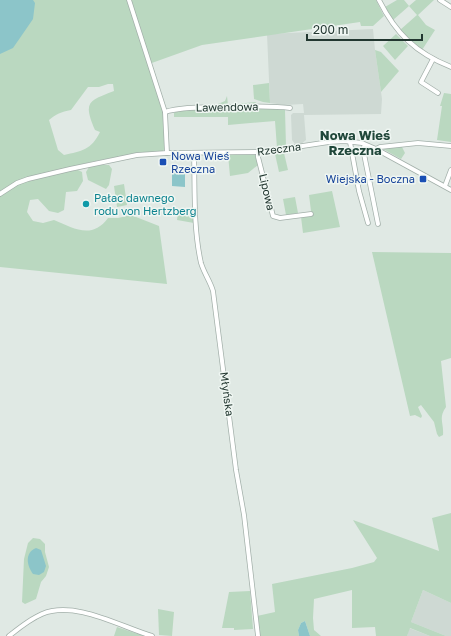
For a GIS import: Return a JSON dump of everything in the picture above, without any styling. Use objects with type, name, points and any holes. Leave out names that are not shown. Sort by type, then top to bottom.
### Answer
[{"type":"street","points":[[129,0],[165,112],[167,153]]},
{"type":"street","points":[[379,0],[399,32],[410,43],[432,60],[451,67]]},
{"type":"street","points":[[440,0],[451,7]]},
{"type":"street","points":[[432,60],[421,82],[438,93]]},
{"type":"street","name":"Lawendowa","points":[[165,112],[174,109],[201,107],[262,106],[290,108]]},
{"type":"street","name":"Rzeczna","points":[[0,194],[17,183],[70,169],[138,155],[273,151],[329,142],[350,142],[376,149],[451,190]]},
{"type":"street","points":[[350,142],[359,191],[368,223]]},
{"type":"street","points":[[376,149],[380,146],[412,143],[451,146]]},
{"type":"street","points":[[365,145],[363,149],[378,224]]},
{"type":"street","name":"Lipowa","points":[[258,152],[258,158],[273,216],[280,218],[311,214]]},
{"type":"street","name":"Młyńska","points":[[194,153],[195,196],[200,254],[202,265],[213,291],[236,470],[244,515],[258,636]]},
{"type":"street","points":[[445,186],[451,170]]},
{"type":"street","points":[[9,636],[43,613],[59,610],[68,610],[98,617],[152,636]]},
{"type":"shaded area","points":[[373,29],[382,99],[381,114],[304,115],[306,140],[301,144],[295,144],[292,140],[291,115],[293,113],[304,113],[303,104],[285,105],[270,103],[267,34]]},
{"type":"shaded area","points":[[423,590],[451,603],[451,636],[446,636],[411,622]]},
{"type":"shaded area","points":[[409,628],[430,636],[407,636]]},
{"type":"green space","points":[[0,0],[376,0],[384,16],[373,26],[361,26],[360,22],[202,45],[149,64],[163,111],[165,148],[163,151],[116,157],[70,167],[71,171],[78,170],[82,172],[83,181],[77,191],[66,192],[64,210],[58,213],[49,211],[38,199],[30,200],[27,212],[33,221],[43,223],[54,220],[75,229],[89,230],[95,229],[102,225],[108,218],[118,218],[131,215],[159,226],[167,284],[0,267]],"holes":[[[113,84],[114,91],[98,97],[90,104],[89,114],[91,121],[95,130],[100,132],[97,138],[85,149],[64,155],[58,150],[49,120],[54,116],[71,110],[88,87],[99,87]]]},
{"type":"green space","points":[[397,0],[404,0],[409,6],[393,20],[385,7]]},
{"type":"green space","points":[[416,0],[434,0],[418,15],[426,25],[435,30],[422,50],[400,30],[417,15],[409,6]]},
{"type":"green space","points":[[396,34],[408,46],[395,60],[383,46]]},
{"type":"green space","points":[[375,50],[381,52],[399,71],[381,92]]},
{"type":"green space","points":[[269,83],[270,103],[254,99],[253,85]]},
{"type":"green space","points":[[444,93],[451,94],[451,142],[437,140],[442,106],[440,106]]},
{"type":"green space","points":[[227,96],[228,105],[255,102],[263,107],[285,110],[286,146],[277,148],[275,121],[228,125],[228,117],[174,117],[174,113],[177,111],[218,104],[225,101]]},
{"type":"green space","points":[[384,147],[402,147],[405,153],[401,159],[383,149]]},
{"type":"green space","points":[[284,153],[288,170],[279,172],[275,154]]},
{"type":"green space","points":[[228,155],[255,155],[258,165],[248,173],[230,176]]},
{"type":"green space","points":[[109,165],[112,169],[109,185],[106,189],[88,180],[86,172],[89,167]]},
{"type":"green space","points":[[124,184],[127,205],[117,207],[114,186]]},
{"type":"green space","points":[[332,191],[340,227],[303,233],[301,217],[313,215],[309,195]]},
{"type":"green space","points":[[295,197],[298,213],[286,215],[283,199]]},
{"type":"green space","points":[[178,212],[193,212],[194,223],[177,220]]},
{"type":"green space","points":[[372,252],[451,253],[451,358],[441,361],[446,407],[442,414],[443,435],[439,437],[434,422],[421,405],[418,407],[422,416],[421,418],[415,415],[410,416]]},
{"type":"green space","points":[[451,513],[451,603],[423,590],[411,622],[446,636],[430,636],[410,628],[407,636],[376,636],[375,627],[352,628],[352,590],[314,599],[314,630],[321,636],[310,636],[305,621],[301,623],[298,630],[299,636],[260,636],[257,616],[275,612],[272,584],[352,568],[374,562],[377,558],[353,520],[439,551],[432,518]]},
{"type":"green space","points":[[33,538],[40,539],[45,544],[45,552],[49,567],[46,576],[41,582],[36,599],[25,604],[22,602],[24,559],[28,543]]},
{"type":"green space","points":[[250,591],[253,629],[234,630],[234,628],[222,628],[229,592]]},
{"type":"green space","points":[[158,609],[174,612],[172,636],[159,635]]},
{"type":"green space","points":[[117,627],[144,636],[114,636]]},
{"type":"water","points":[[0,0],[33,0],[35,3],[33,19],[13,48],[0,54]]},
{"type":"water","points":[[172,172],[185,173],[185,187],[172,186]]},
{"type":"water","points":[[36,548],[41,550],[46,566],[44,572],[39,575],[33,574],[28,564],[28,556],[32,550]]},
{"type":"water","points":[[305,621],[310,636],[299,636],[298,630],[301,623]]},
{"type":"place","name":"Nowa Wieś Rzeczna","points":[[163,162]]},
{"type":"place","name":"Wiejska - Boczna","points":[[423,179]]},
{"type":"place","name":"Pałac dawnego rodu von Hertzberg","points":[[86,204]]},
{"type":"district","name":"Nowa Wieś Rzeczna","points":[[355,142]]}]
